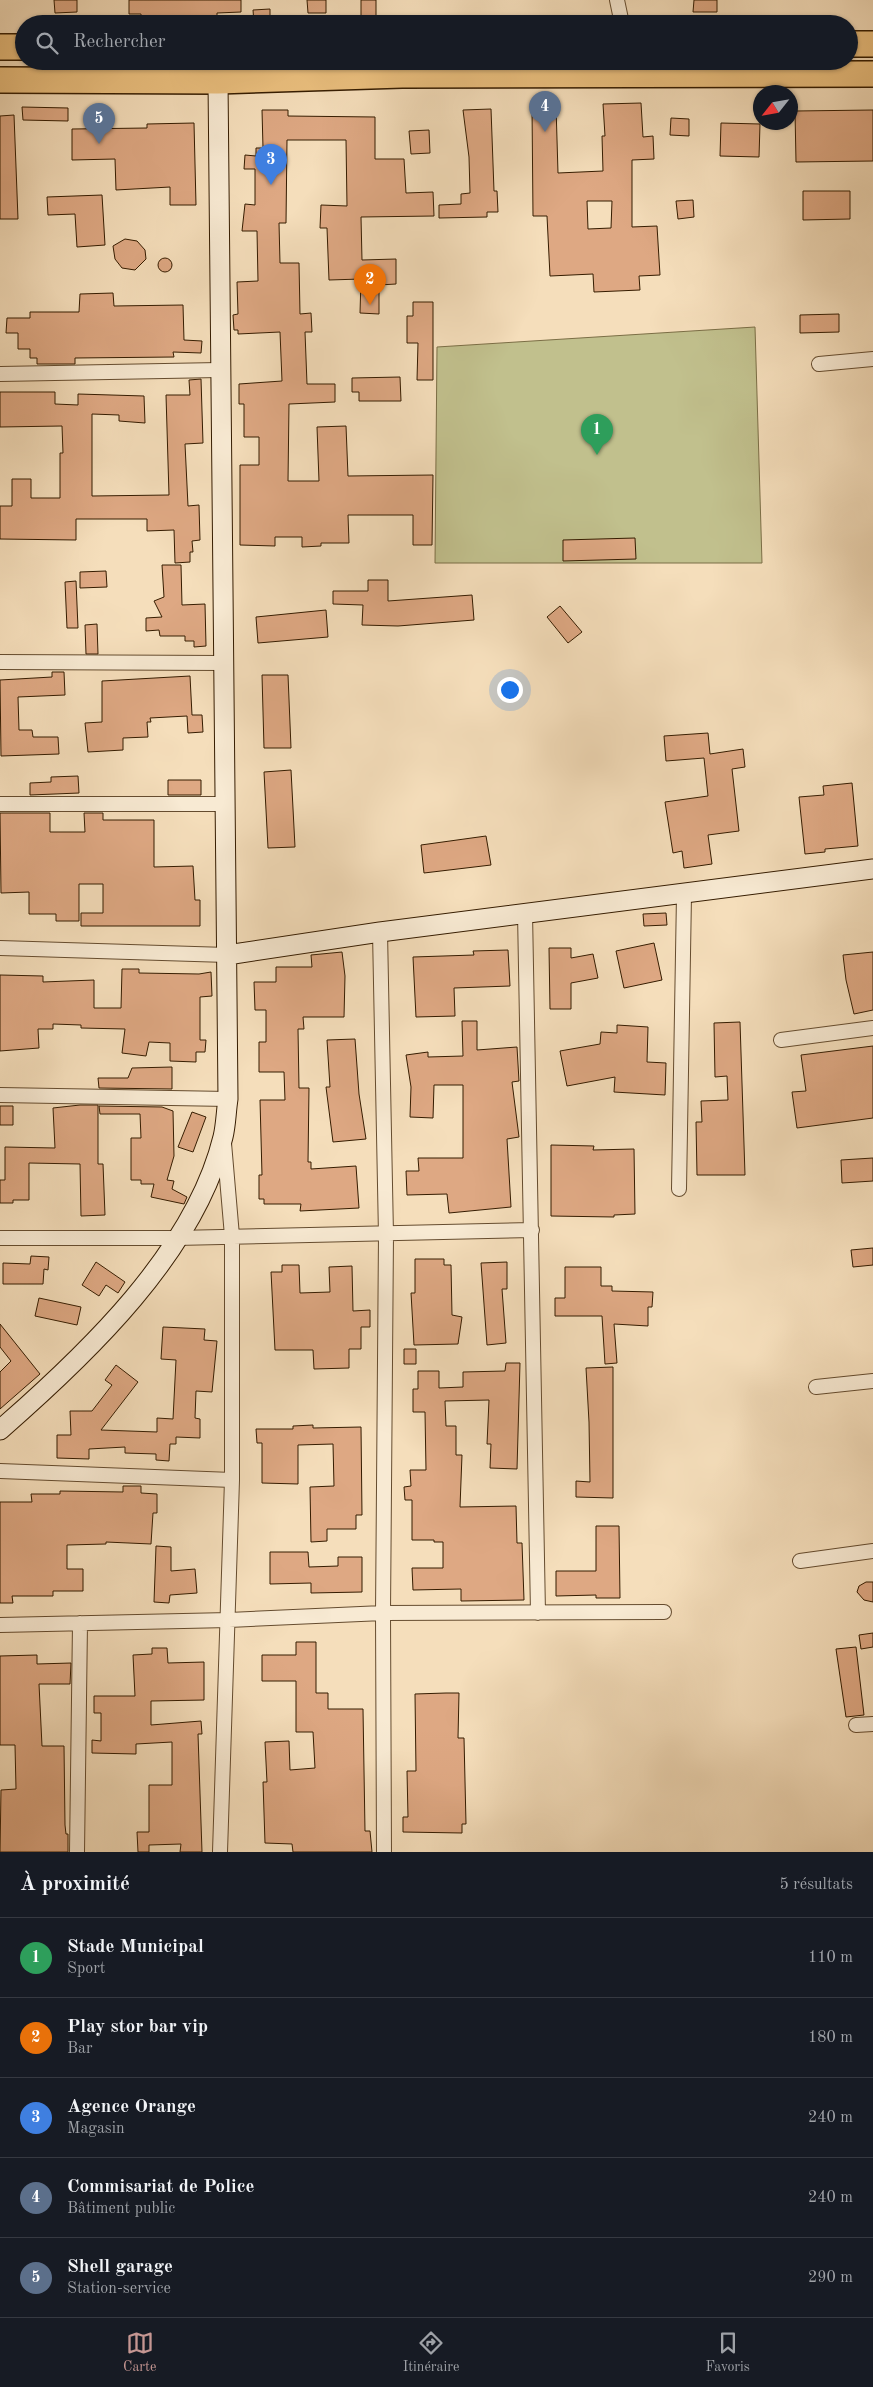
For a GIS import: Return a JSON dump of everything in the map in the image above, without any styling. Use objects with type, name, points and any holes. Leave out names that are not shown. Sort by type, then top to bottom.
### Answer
[{"type":"highway","points":[[858,44],[873,44]]},
{"type":"highway","points":[[0,47],[15,48]]},
{"type":"highway","points":[[0,80],[218,81],[516,70]]},
{"type":"highway","points":[[666,70],[873,74]]},
{"type":"street","points":[[617,0],[620,15]]},
{"type":"street","points":[[0,1430],[90,1346],[145,1284],[176,1238],[209,1177],[223,1137],[228,1099],[219,370],[218,81]]},
{"type":"street","points":[[819,364],[873,359]]},
{"type":"street","points":[[0,374],[219,370]]},
{"type":"street","points":[[0,662],[223,663]]},
{"type":"street","points":[[0,804],[225,804]]},
{"type":"street","points":[[0,948],[227,955],[380,932],[684,895],[873,869]]},
{"type":"street","points":[[679,1189],[684,895]]},
{"type":"street","points":[[525,913],[538,1613]]},
{"type":"street","points":[[380,932],[386,1234],[383,1613],[384,1852]]},
{"type":"street","points":[[780,1040],[873,1028]]},
{"type":"street","points":[[0,1095],[228,1099]]},
{"type":"street","points":[[220,1852],[229,1620],[232,1480],[232,1236],[223,1137]]},
{"type":"street","points":[[0,1238],[176,1238],[532,1230]]},
{"type":"street","points":[[816,1387],[873,1381]]},
{"type":"street","points":[[0,1471],[232,1480]]},
{"type":"street","points":[[800,1561],[873,1551]]},
{"type":"street","points":[[0,1625],[229,1620],[383,1613],[664,1612]]},
{"type":"street","points":[[77,1852],[80,1623]]},
{"type":"street","points":[[856,1725],[873,1724]]},
{"type":"shaded area","points":[[755,327],[762,563],[435,563],[437,347]]},
{"type":"building","points":[[54,0],[77,0],[77,12],[55,13]]},
{"type":"building","points":[[129,0],[241,0],[241,12],[217,13],[217,15],[129,14]]},
{"type":"building","points":[[307,0],[326,0],[326,13],[308,13]]},
{"type":"building","points":[[361,0],[376,0],[376,15],[361,15]]},
{"type":"building","points":[[694,0],[717,0],[717,12],[693,12]]},
{"type":"building","points":[[270,9],[270,15],[253,15],[253,10]]},
{"type":"building","points":[[641,103],[643,137],[653,136],[654,159],[632,160],[632,227],[657,226],[660,275],[639,276],[640,290],[594,292],[593,274],[550,276],[547,216],[533,216],[532,107],[556,106],[558,173],[603,171],[602,136],[605,136],[603,104]],"holes":[[[587,201],[612,201],[611,228],[588,229]]]},
{"type":"building","points":[[22,107],[68,108],[68,121],[23,120]]},
{"type":"building","points":[[491,109],[494,191],[497,191],[498,212],[487,212],[487,217],[439,218],[439,205],[461,204],[461,194],[470,193],[469,157],[463,110]]},
{"type":"building","points":[[262,110],[288,110],[288,116],[375,117],[375,159],[404,159],[406,193],[433,192],[434,216],[361,217],[362,260],[396,259],[396,284],[379,285],[379,314],[360,313],[361,279],[329,280],[327,228],[320,228],[321,205],[347,206],[346,140],[287,140],[286,223],[279,223],[280,263],[299,263],[300,314],[311,313],[312,332],[305,332],[307,384],[335,384],[335,402],[289,404],[288,481],[319,481],[317,427],[346,426],[348,476],[433,475],[432,545],[413,545],[413,515],[348,515],[349,543],[321,543],[321,546],[302,547],[302,537],[275,537],[275,546],[240,545],[240,465],[259,465],[259,437],[244,437],[244,404],[239,404],[239,384],[282,381],[280,332],[238,334],[238,330],[234,330],[233,315],[238,314],[237,282],[258,281],[257,231],[242,231],[245,204],[255,205],[255,169],[244,169],[245,155],[256,156],[256,148],[263,148]]},
{"type":"building","points":[[873,110],[873,161],[796,162],[795,130],[798,130],[798,111]]},
{"type":"building","points":[[14,115],[18,219],[0,219],[0,116]]},
{"type":"building","points":[[671,118],[689,119],[689,136],[670,135]]},
{"type":"building","points":[[194,123],[196,205],[170,205],[170,187],[116,190],[115,159],[72,160],[72,129],[147,128],[147,124]]},
{"type":"building","points":[[721,123],[753,124],[753,130],[760,130],[759,157],[720,156]]},
{"type":"building","points":[[429,130],[430,153],[411,154],[409,131]]},
{"type":"building","points":[[803,191],[850,191],[850,219],[803,220]]},
{"type":"building","points":[[102,195],[105,245],[77,247],[75,214],[48,215],[47,197]]},
{"type":"building","points":[[693,200],[694,217],[678,219],[676,201]]},
{"type":"building","points":[[125,239],[137,241],[145,250],[146,259],[135,270],[122,268],[115,259],[113,246]]},
{"type":"building","points":[[165,258],[170,260],[172,265],[170,270],[165,272],[160,270],[158,265],[160,260]]},
{"type":"building","points":[[113,293],[114,306],[183,305],[184,340],[202,341],[201,353],[173,352],[174,357],[75,358],[75,364],[37,364],[37,358],[30,358],[30,349],[18,349],[18,333],[6,333],[7,318],[30,318],[30,312],[79,312],[80,294]]},
{"type":"building","points":[[413,302],[433,302],[433,380],[417,380],[418,343],[407,343],[407,316],[413,316]]},
{"type":"building","points":[[839,314],[839,332],[800,333],[800,315]]},
{"type":"building","points":[[400,377],[401,401],[359,401],[359,392],[352,392],[352,378]]},
{"type":"building","points":[[201,379],[203,443],[185,444],[188,506],[199,505],[200,540],[192,541],[193,552],[190,552],[190,562],[175,563],[174,530],[147,531],[147,519],[76,519],[76,540],[0,539],[0,506],[12,506],[12,479],[31,479],[31,498],[60,498],[60,453],[63,453],[62,426],[0,427],[0,392],[55,392],[55,404],[78,405],[78,394],[144,396],[145,423],[119,421],[119,415],[92,414],[92,496],[169,495],[166,395],[190,395],[189,380]]},
{"type":"building","points":[[635,538],[636,559],[563,561],[563,540]]},
{"type":"building","points":[[162,565],[181,565],[182,605],[205,604],[206,646],[194,647],[194,641],[185,641],[185,636],[160,636],[159,630],[146,631],[146,618],[162,617],[154,601],[164,597]]},
{"type":"building","points":[[106,571],[107,587],[80,588],[80,572]]},
{"type":"building","points":[[368,580],[388,580],[388,601],[472,595],[474,620],[398,626],[362,625],[363,605],[333,604],[333,591],[368,591]]},
{"type":"building","points":[[76,581],[78,628],[67,628],[65,582]]},
{"type":"building","points":[[560,606],[582,632],[568,643],[547,617]]},
{"type":"building","points":[[326,610],[328,637],[258,643],[256,617]]},
{"type":"building","points":[[97,624],[98,654],[86,654],[85,625]]},
{"type":"building","points":[[52,672],[64,672],[65,695],[18,697],[19,730],[32,730],[33,737],[58,737],[59,754],[1,756],[0,680],[52,677]]},
{"type":"building","points":[[262,675],[288,675],[291,748],[264,748]]},
{"type":"building","points":[[190,676],[192,715],[202,715],[203,732],[188,733],[187,716],[150,718],[151,722],[147,722],[148,737],[123,738],[123,750],[88,752],[85,723],[102,722],[102,681]]},
{"type":"building","points":[[708,733],[710,754],[743,749],[745,767],[732,769],[739,831],[708,835],[712,864],[684,868],[682,851],[673,853],[665,802],[708,796],[704,758],[666,761],[664,736]]},
{"type":"building","points":[[291,770],[295,847],[268,848],[264,772]]},
{"type":"building","points":[[78,776],[79,793],[30,795],[30,783],[51,782],[51,777]]},
{"type":"building","points":[[168,780],[201,780],[201,795],[168,795]]},
{"type":"building","points":[[852,783],[858,846],[825,849],[825,852],[805,854],[799,797],[824,795],[823,786]]},
{"type":"building","points":[[0,813],[50,813],[50,832],[85,832],[84,813],[103,813],[103,820],[154,820],[154,867],[193,866],[195,900],[200,900],[200,926],[81,926],[81,913],[103,913],[103,884],[79,884],[79,921],[56,921],[56,914],[29,914],[29,892],[1,893]]},
{"type":"building","points":[[486,836],[491,865],[424,873],[421,845]]},
{"type":"building","points":[[666,913],[667,925],[644,926],[643,914]]},
{"type":"building","points":[[654,943],[662,980],[624,988],[616,951]]},
{"type":"building","points":[[549,948],[571,948],[571,958],[593,954],[598,978],[571,983],[571,1009],[550,1009]]},
{"type":"building","points":[[508,950],[510,986],[454,988],[455,1016],[416,1017],[413,957],[474,955],[473,951]]},
{"type":"building","points":[[342,952],[345,976],[344,1017],[303,1017],[304,1029],[298,1029],[299,1088],[309,1088],[308,1162],[311,1162],[311,1169],[356,1166],[359,1208],[300,1211],[301,1204],[264,1204],[264,1199],[259,1199],[259,1175],[262,1175],[260,1100],[285,1100],[284,1072],[259,1072],[259,1042],[266,1042],[266,1010],[255,1010],[254,982],[276,982],[276,967],[312,967],[311,955]]},
{"type":"building","points":[[873,952],[873,1010],[854,1014],[846,980],[843,955]]},
{"type":"building","points":[[122,969],[139,969],[139,973],[199,974],[211,972],[212,996],[200,997],[200,1040],[206,1040],[205,1052],[196,1052],[196,1062],[170,1061],[170,1043],[149,1042],[146,1056],[122,1053],[125,1029],[81,1028],[81,1025],[53,1024],[53,1029],[38,1029],[39,1048],[0,1051],[0,975],[43,976],[43,982],[94,980],[94,1008],[121,1008]]},
{"type":"building","points":[[462,1021],[477,1021],[477,1050],[517,1047],[519,1081],[512,1082],[519,1137],[507,1139],[511,1207],[449,1213],[447,1194],[407,1195],[406,1171],[419,1171],[418,1158],[463,1158],[463,1085],[434,1085],[433,1118],[410,1117],[411,1087],[406,1055],[428,1052],[428,1057],[463,1056]]},
{"type":"building","points":[[740,1022],[745,1175],[697,1175],[696,1122],[702,1122],[701,1101],[728,1100],[727,1076],[715,1077],[714,1023]]},
{"type":"building","points":[[617,1025],[648,1027],[647,1062],[666,1063],[665,1095],[614,1092],[615,1077],[567,1086],[560,1051],[600,1044],[601,1032],[617,1033]]},
{"type":"building","points":[[355,1039],[359,1094],[366,1139],[333,1142],[326,1087],[330,1087],[327,1040]]},
{"type":"building","points":[[873,1046],[873,1118],[797,1128],[792,1092],[806,1091],[801,1055]]},
{"type":"building","points":[[172,1067],[172,1089],[99,1088],[98,1078],[128,1078],[132,1068]]},
{"type":"building","points":[[98,1105],[98,1164],[103,1164],[105,1215],[81,1216],[80,1164],[29,1163],[29,1200],[13,1200],[13,1203],[0,1203],[0,1180],[5,1180],[5,1147],[55,1148],[53,1108]]},
{"type":"building","points":[[0,1106],[13,1106],[13,1125],[0,1125]]},
{"type":"building","points":[[99,1106],[162,1107],[173,1111],[174,1156],[167,1180],[174,1181],[172,1189],[187,1197],[184,1204],[151,1197],[154,1184],[141,1184],[141,1180],[131,1180],[131,1138],[141,1138],[140,1114],[100,1114]]},
{"type":"building","points":[[192,1112],[206,1117],[193,1152],[178,1147]]},
{"type":"building","points":[[551,1145],[594,1146],[593,1150],[634,1149],[635,1214],[614,1215],[614,1217],[551,1216]]},
{"type":"building","points":[[873,1158],[873,1181],[842,1183],[841,1160]]},
{"type":"building","points":[[873,1248],[873,1265],[853,1267],[851,1250]]},
{"type":"building","points":[[31,1256],[49,1257],[48,1270],[44,1269],[43,1284],[3,1284],[3,1263],[30,1264]]},
{"type":"building","points":[[415,1259],[444,1259],[444,1265],[451,1265],[452,1315],[462,1317],[458,1344],[414,1345],[411,1293],[415,1293]]},
{"type":"building","points":[[96,1262],[125,1282],[118,1293],[106,1285],[99,1296],[82,1285]]},
{"type":"building","points":[[507,1262],[507,1289],[502,1289],[506,1343],[487,1345],[481,1263]]},
{"type":"building","points":[[282,1265],[299,1265],[300,1293],[330,1292],[329,1267],[352,1266],[353,1311],[370,1310],[370,1327],[361,1327],[361,1349],[349,1349],[349,1368],[314,1369],[313,1350],[275,1350],[271,1272],[282,1272]]},
{"type":"building","points":[[565,1267],[601,1267],[601,1286],[612,1286],[612,1291],[653,1292],[652,1307],[648,1307],[648,1326],[614,1324],[617,1363],[605,1364],[602,1316],[555,1316],[555,1298],[565,1298]]},
{"type":"building","points":[[39,1298],[81,1307],[77,1325],[35,1316]]},
{"type":"building","points":[[0,1324],[40,1374],[0,1409],[0,1372],[11,1361],[0,1347]]},
{"type":"building","points":[[163,1327],[205,1329],[204,1340],[217,1341],[212,1392],[196,1391],[195,1418],[200,1419],[200,1438],[176,1437],[176,1444],[170,1444],[169,1461],[156,1460],[156,1454],[125,1453],[125,1447],[89,1449],[89,1459],[57,1458],[57,1435],[71,1435],[70,1411],[92,1411],[112,1385],[105,1380],[116,1365],[138,1382],[101,1430],[157,1432],[157,1418],[173,1419],[176,1360],[161,1359]]},
{"type":"building","points":[[404,1349],[416,1349],[416,1364],[404,1364]]},
{"type":"building","points":[[506,1363],[520,1363],[517,1469],[490,1468],[491,1444],[487,1444],[489,1400],[445,1401],[446,1426],[456,1426],[456,1455],[462,1455],[460,1507],[516,1506],[517,1543],[522,1543],[524,1600],[461,1601],[461,1589],[413,1590],[412,1568],[443,1568],[443,1542],[412,1540],[412,1500],[405,1500],[404,1487],[411,1486],[410,1470],[426,1470],[425,1412],[413,1412],[413,1389],[418,1389],[418,1371],[439,1371],[439,1388],[463,1387],[463,1372],[505,1371]]},
{"type":"building","points":[[613,1367],[613,1498],[576,1497],[576,1481],[590,1482],[586,1368]]},
{"type":"building","points":[[313,1425],[313,1428],[361,1427],[362,1515],[356,1515],[356,1529],[327,1529],[327,1541],[311,1542],[310,1487],[334,1486],[333,1444],[298,1445],[298,1484],[262,1483],[262,1443],[257,1443],[256,1429],[293,1429],[293,1426]]},
{"type":"building","points":[[123,1486],[141,1486],[141,1493],[157,1494],[157,1513],[153,1513],[151,1544],[106,1542],[106,1544],[67,1545],[67,1569],[83,1569],[83,1591],[53,1591],[53,1596],[12,1596],[13,1603],[0,1603],[0,1502],[32,1502],[31,1494],[60,1494],[60,1491],[123,1492]]},
{"type":"building","points":[[596,1526],[619,1526],[620,1598],[596,1598],[596,1595],[556,1596],[556,1571],[596,1571]]},
{"type":"building","points":[[156,1546],[171,1547],[171,1571],[195,1569],[197,1593],[170,1595],[169,1603],[154,1602]]},
{"type":"building","points":[[270,1552],[308,1552],[309,1567],[338,1566],[338,1557],[362,1557],[362,1592],[311,1593],[311,1583],[270,1584]]},
{"type":"building","points":[[866,1582],[873,1582],[873,1602],[864,1600],[857,1592],[859,1586]]},
{"type":"building","points":[[873,1633],[873,1647],[861,1649],[859,1635]]},
{"type":"building","points":[[296,1642],[316,1642],[316,1693],[328,1693],[328,1709],[363,1709],[365,1831],[370,1831],[372,1852],[293,1852],[292,1844],[265,1843],[263,1782],[267,1782],[265,1742],[289,1741],[290,1770],[315,1768],[313,1732],[296,1732],[296,1681],[262,1681],[262,1655],[296,1655]]},
{"type":"building","points":[[856,1647],[864,1715],[846,1717],[836,1649]]},
{"type":"building","points":[[152,1648],[167,1648],[168,1663],[204,1662],[204,1700],[151,1701],[151,1725],[201,1721],[202,1734],[198,1734],[202,1852],[180,1852],[181,1844],[149,1845],[149,1852],[138,1852],[137,1832],[149,1832],[149,1785],[172,1785],[172,1742],[136,1744],[136,1754],[92,1753],[92,1740],[101,1741],[101,1713],[94,1713],[94,1696],[135,1696],[133,1655],[152,1654]]},
{"type":"building","points":[[37,1655],[37,1664],[71,1663],[70,1684],[39,1684],[42,1746],[64,1746],[65,1825],[66,1834],[68,1834],[68,1852],[0,1852],[1,1790],[16,1789],[15,1745],[0,1745],[0,1656]]},
{"type":"building","points":[[459,1693],[458,1738],[464,1738],[466,1824],[462,1824],[462,1833],[403,1832],[403,1817],[408,1817],[407,1771],[416,1771],[415,1694]]},
{"type":"place","name":"Commisariat de Police","points":[[545,132]]},
{"type":"place","name":"Shell garage","points":[[99,144]]},
{"type":"place","name":"Agence Orange","points":[[271,185]]},
{"type":"place","name":"Play stor bar vip","points":[[370,305]]},
{"type":"place","name":"Stade Municipal","points":[[597,455]]}]
